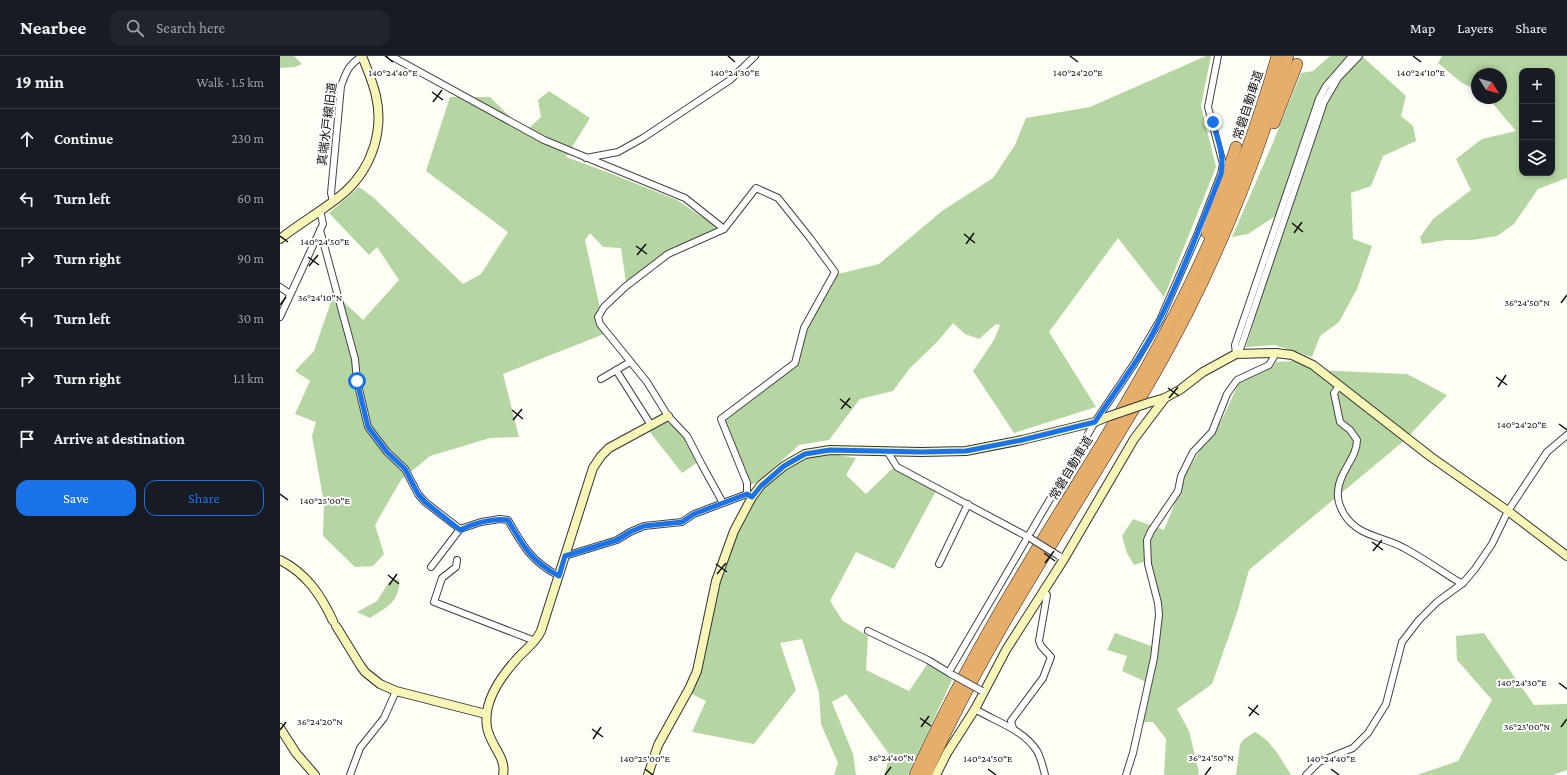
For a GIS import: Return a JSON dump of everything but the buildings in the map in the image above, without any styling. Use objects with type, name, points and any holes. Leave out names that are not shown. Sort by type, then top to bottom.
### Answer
[{"type":"highway","name":"常磐自動車道","points":[[915,775],[957,687],[984,638],[1146,368],[1173,319],[1202,260],[1235,183],[1255,128],[1277,56]]},
{"type":"highway","name":"常磐自動車道","points":[[926,775],[966,691],[993,642],[1155,372],[1199,289],[1245,185],[1288,56]]},
{"type":"highway","points":[[1245,185],[1266,141],[1297,64]]},
{"type":"highway","points":[[1173,319],[1210,224],[1236,147]]},
{"type":"street","points":[[280,239],[333,201],[354,183],[365,168],[371,155],[378,130],[377,97],[362,56]]},
{"type":"street","name":"真端水戸線旧道","points":[[333,201],[330,193],[341,86],[346,71],[351,64],[362,56]]},
{"type":"street","points":[[391,56],[544,140],[685,198],[724,229]]},
{"type":"street","points":[[586,158],[618,152],[643,138],[730,80],[756,56]]},
{"type":"street","points":[[950,673],[1095,422],[1134,364],[1160,320],[1198,233],[1221,174],[1223,164],[1208,107],[1218,56]]},
{"type":"street","points":[[1236,354],[1235,345],[1319,99],[1326,86],[1352,56]]},
{"type":"street","points":[[1236,354],[1241,347],[1324,102],[1338,78],[1359,56]]},
{"type":"street","points":[[648,775],[658,745],[689,689],[697,671],[716,580],[749,495],[747,483],[721,419],[795,363],[804,328],[835,272],[778,198],[756,188],[724,229],[668,254],[625,287],[604,307],[598,317],[600,324],[647,382],[668,416],[687,436],[723,503]]},
{"type":"street","points":[[280,317],[320,230],[323,221],[320,210]]},
{"type":"street","points":[[320,230],[355,359],[357,381],[368,427],[387,452],[405,469],[418,494],[425,502],[460,530]]},
{"type":"street","points":[[280,288],[290,294]]},
{"type":"street","points":[[1126,775],[1133,753],[1154,658],[1159,615],[1158,603],[1148,564],[1147,540],[1151,531],[1178,491],[1181,476],[1193,452],[1212,432],[1227,394],[1237,380],[1270,365],[1276,353]]},
{"type":"street","points":[[565,556],[617,540],[644,526],[682,522],[694,514],[749,495],[784,466],[805,454],[830,450],[966,451],[1022,440],[1095,422],[1165,398],[1181,389],[1202,372],[1236,354],[1276,353],[1292,355],[1313,365],[1431,457],[1508,511],[1567,556]]},
{"type":"street","points":[[601,379],[630,362]]},
{"type":"street","points":[[616,370],[651,425]]},
{"type":"street","points":[[1340,386],[1334,394],[1340,422],[1350,430],[1357,440],[1354,453],[1343,473],[1338,487],[1339,504],[1345,516],[1352,525],[1360,530],[1371,536],[1404,548],[1459,582],[1463,582]]},
{"type":"street","points":[[936,775],[947,754],[975,709],[983,691],[1006,650],[1044,590],[1061,557],[1134,439],[1165,398]]},
{"type":"street","points":[[503,775],[503,763],[487,728],[486,714],[489,703],[501,680],[515,660],[535,641],[545,622],[593,468],[601,456],[610,448],[668,416]]},
{"type":"street","points":[[1306,775],[1319,762],[1353,748],[1368,733],[1386,704],[1402,642],[1419,620],[1437,602],[1463,582],[1482,561],[1508,511],[1547,452],[1567,435]]},
{"type":"street","points":[[887,451],[896,467],[1029,537],[1061,557]]},
{"type":"street","points":[[939,564],[968,504]]},
{"type":"street","points":[[431,567],[460,530],[481,522],[500,519],[508,520],[524,549],[545,569],[559,576]]},
{"type":"street","points":[[280,560],[296,570],[314,586],[354,656],[365,672],[374,680],[396,691],[486,714]]},
{"type":"street","points":[[457,560],[456,567],[442,578],[434,602],[535,641]]},
{"type":"street","points":[[1013,728],[1010,720],[1043,678],[1051,657],[1041,646],[1039,641],[1047,595],[1044,590]]},
{"type":"street","points":[[868,630],[928,660],[983,691]]},
{"type":"street","points":[[350,775],[360,748],[384,718],[396,691]]},
{"type":"street","points":[[975,709],[1013,728],[1028,740],[1038,753],[1045,775]]},
{"type":"street","points":[[280,728],[296,753],[315,775]]},
{"type":"green space","points":[[280,56],[294,56],[302,64],[295,67],[280,68]]},
{"type":"green space","points":[[1206,56],[1211,56],[1201,106],[1216,167],[1164,297],[1118,238],[1049,332],[1096,407],[1014,433],[973,371],[994,340],[1000,325],[996,324],[979,339],[965,334],[953,323],[937,342],[910,368],[893,391],[860,399],[829,440],[799,445],[759,481],[751,485],[725,421],[797,366],[808,327],[838,274],[879,264],[942,211],[993,178],[1015,145],[1026,118],[1090,107]]},
{"type":"green space","points":[[1330,56],[1354,56],[1364,58],[1406,96],[1401,116],[1413,126],[1416,141],[1383,156],[1371,186],[1351,193],[1353,239],[1372,246],[1357,289],[1339,322],[1320,336],[1312,357],[1275,345],[1246,347],[1286,218],[1274,217],[1248,234],[1232,237],[1301,73],[1313,71]]},
{"type":"green space","points":[[1442,56],[1567,56],[1567,178],[1538,189],[1514,224],[1497,236],[1472,240],[1446,240],[1422,244],[1420,237],[1433,219],[1471,190],[1456,159],[1482,139],[1516,131],[1493,104],[1507,104],[1507,68],[1471,68],[1471,87],[1462,83],[1438,63]]},
{"type":"green space","points":[[549,91],[590,118],[566,157],[677,200],[714,225],[715,231],[667,252],[626,282],[621,248],[603,247],[590,233],[585,240],[600,308],[595,317],[604,334],[503,374],[519,437],[490,438],[430,456],[401,480],[375,525],[384,554],[373,566],[355,567],[323,536],[324,503],[312,436],[316,422],[295,414],[310,381],[295,371],[314,351],[334,293],[363,320],[399,280],[377,247],[369,255],[329,213],[359,187],[374,198],[463,284],[481,274],[508,232],[426,171],[450,97],[490,97],[525,132],[541,117],[538,100]]},
{"type":"green space","points":[[1293,361],[1314,370],[1407,374],[1447,395],[1405,440],[1249,570],[1237,613],[1212,684],[1177,709],[1189,731],[1199,772],[1198,775],[1164,775],[1166,739],[1153,722],[1142,722],[1149,693],[1144,681],[1122,671],[1127,656],[1107,650],[1115,633],[1157,648],[1160,637],[1160,604],[1150,560],[1134,565],[1127,553],[1122,536],[1133,519],[1164,530],[1184,477],[1199,452],[1215,434],[1239,383],[1273,367],[1276,362]]},
{"type":"green space","points":[[668,422],[686,438],[698,462],[682,473],[649,431]]},
{"type":"green space","points":[[832,454],[856,458],[846,475],[866,494],[895,466],[921,479],[936,491],[894,569],[856,552],[830,601],[843,621],[868,636],[866,670],[909,691],[928,663],[952,680],[908,775],[885,775],[889,754],[846,694],[832,702],[853,754],[856,775],[834,775],[838,763],[821,724],[819,693],[802,639],[780,643],[796,690],[754,744],[692,732],[706,701],[692,694],[700,671],[719,582],[736,532],[755,498],[764,487],[787,469],[807,458]]},
{"type":"green space","points":[[399,579],[399,587],[395,599],[387,607],[370,618],[357,612],[377,601],[389,582]]},
{"type":"green space","points":[[1484,633],[1534,705],[1567,704],[1567,770],[1553,775],[1417,775],[1458,761],[1492,700],[1457,660],[1456,636]]},
{"type":"green space","points":[[1255,732],[1271,745],[1291,775],[1236,775],[1240,744],[1244,739]]},
{"type":"route","points":[[357,381],[368,427],[387,452],[405,469],[418,494],[425,502],[460,530],[481,522],[500,519],[508,520],[524,549],[545,569],[559,576],[565,556],[580,553],[617,540],[644,526],[682,522],[694,514],[747,494],[752,497],[761,486],[784,466],[805,454],[830,450],[921,452],[966,451],[1022,440],[1095,422],[1134,364],[1160,320],[1198,233],[1221,174],[1223,164],[1213,122]]}]
